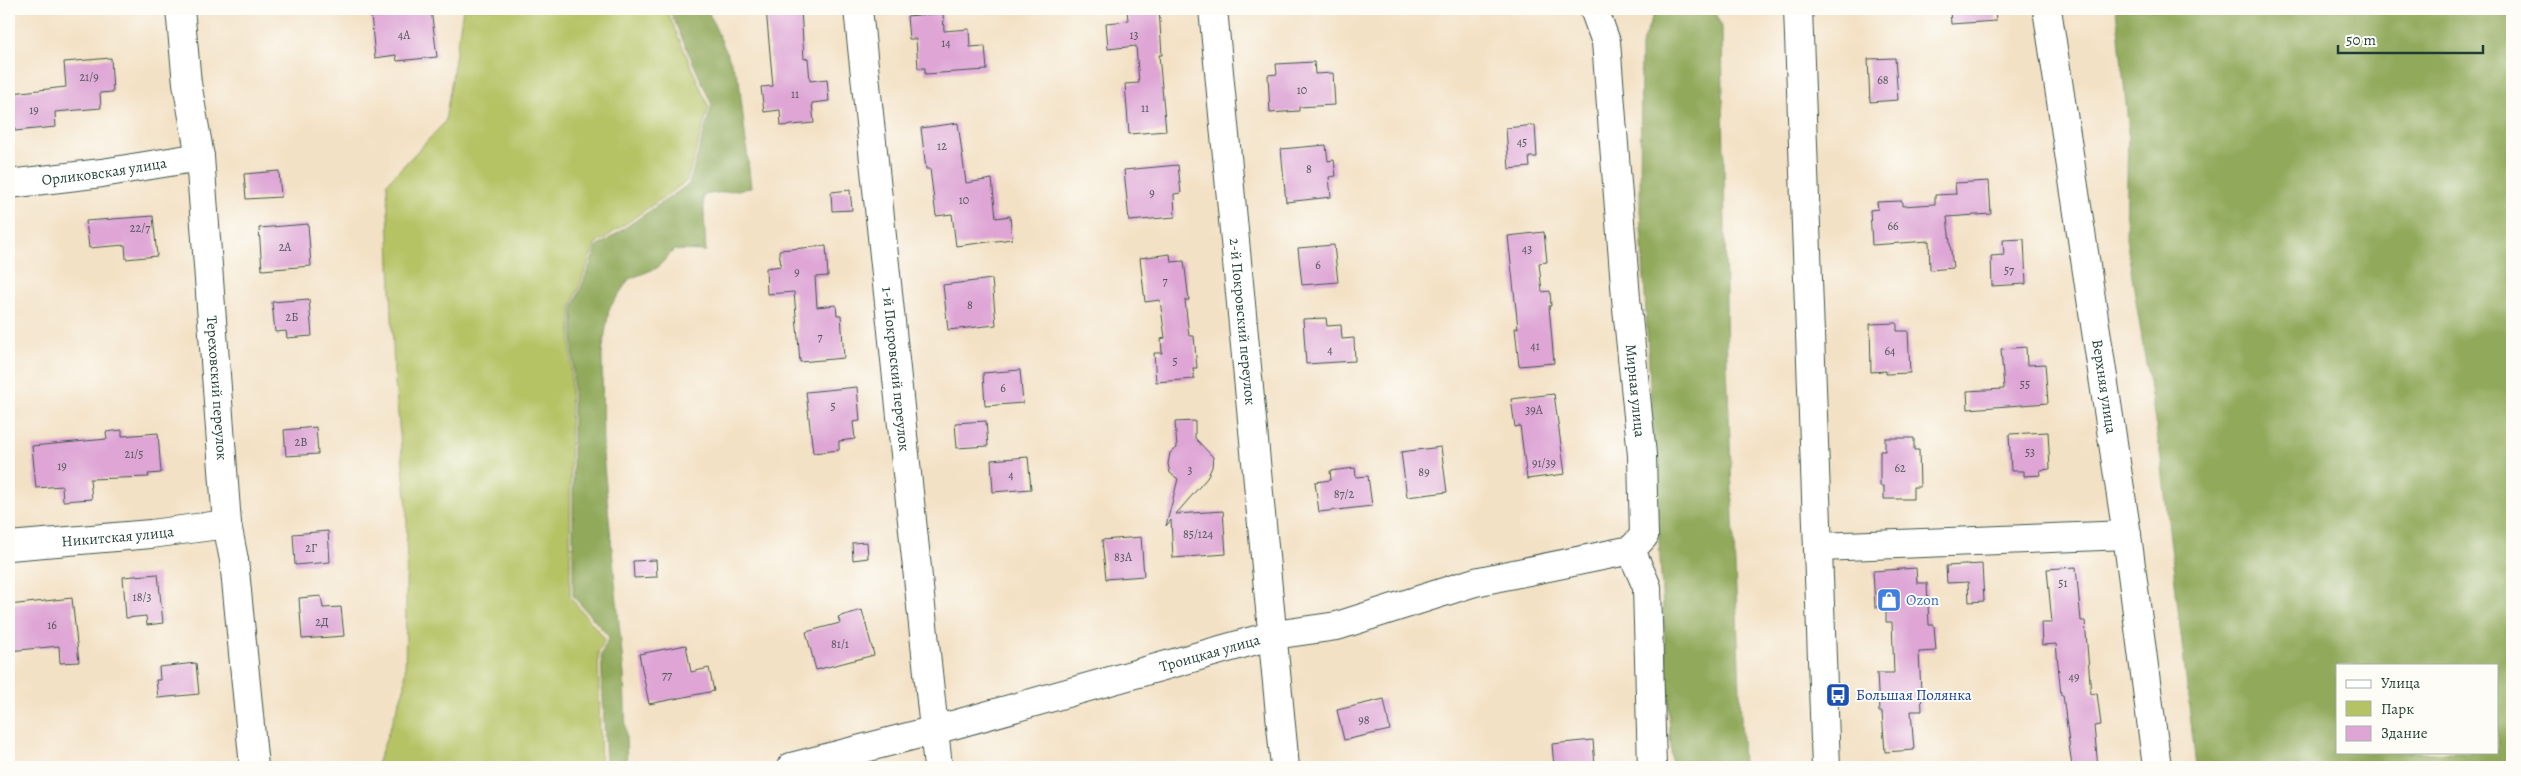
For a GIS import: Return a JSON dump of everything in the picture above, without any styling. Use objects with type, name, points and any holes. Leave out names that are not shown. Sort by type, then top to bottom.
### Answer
[{"type":"street","name":"Тереховский переулок","points":[[180,9],[186,83],[200,157],[227,524],[234,560],[254,767]]},
{"type":"street","name":"1-й Покровский переулок","points":[[858,9],[938,767]]},
{"type":"street","name":"2-й Покровский переулок","points":[[1213,9],[1274,635],[1285,767]]},
{"type":"street","name":"Мирная улица","points":[[1594,9],[1606,42],[1626,298],[1642,455],[1644,536],[1631,550]]},
{"type":"street","points":[[1798,9],[1826,767]]},
{"type":"street","name":"Верхняя улица","points":[[2047,9],[2128,535],[2158,767]]},
{"type":"street","name":"Орликовская улица","points":[[9,184],[102,173],[200,157]]},
{"type":"street","name":"Никитская улица","points":[[9,546],[151,534],[227,524]]},
{"type":"street","points":[[1819,547],[2128,535]]},
{"type":"street","name":"Троицкая улица","points":[[791,767],[935,730],[1274,635],[1337,626],[1475,582],[1631,550]]},
{"type":"street","points":[[1631,550],[1647,587],[1652,767]]},
{"type":"green space","points":[[463,9],[666,9],[709,107],[687,181],[595,245],[571,308],[570,597],[605,639],[598,653],[601,767],[376,767],[405,686],[407,508],[394,373],[387,183],[445,122]]},
{"type":"green space","points":[[669,9],[707,9],[739,80],[751,188],[703,195],[706,251],[674,250],[657,268],[629,279],[609,309],[602,353],[603,455],[624,675],[627,767],[606,767],[601,654],[609,637],[573,596],[573,308],[597,247],[689,184],[712,105]]},
{"type":"green space","points":[[1656,9],[1713,9],[1722,27],[1727,365],[1743,767],[1672,767],[1640,209],[1641,45]]},
{"type":"green space","points":[[2116,9],[2512,9],[2512,767],[2196,767],[2161,459],[2126,238],[2128,123]]},
{"type":"building","points":[[431,9],[437,57],[397,61],[396,55],[375,58],[371,15]]},
{"type":"building","points":[[766,9],[801,9],[804,59],[808,58],[810,81],[827,79],[829,101],[812,103],[814,123],[781,126],[780,110],[764,112],[761,87],[773,86]]},
{"type":"building","points":[[1127,9],[1159,9],[1162,55],[1159,55],[1166,131],[1129,134],[1125,84],[1139,83],[1136,46],[1108,49],[1106,23],[1128,21]]},
{"type":"building","points":[[1950,9],[1995,9],[1996,21],[1951,24]]},
{"type":"building","points":[[943,13],[944,31],[969,29],[970,47],[985,46],[987,70],[925,74],[925,68],[918,68],[916,39],[909,39],[907,16]]},
{"type":"building","points":[[111,58],[113,92],[100,93],[101,108],[55,112],[56,127],[15,131],[12,93],[66,87],[64,62]]},
{"type":"building","points":[[1895,58],[1898,100],[1870,102],[1868,59]]},
{"type":"building","points":[[1314,62],[1315,74],[1333,73],[1335,105],[1299,107],[1299,111],[1270,113],[1268,75],[1277,74],[1276,64]]},
{"type":"building","points":[[958,123],[966,183],[992,179],[996,218],[1010,216],[1012,239],[956,246],[952,214],[936,216],[930,169],[926,169],[921,128]]},
{"type":"building","points":[[1535,125],[1537,157],[1529,157],[1530,167],[1509,169],[1506,128]]},
{"type":"building","points":[[1326,145],[1328,161],[1334,160],[1336,176],[1329,177],[1331,197],[1286,202],[1281,149]]},
{"type":"building","points":[[1178,165],[1181,193],[1174,194],[1175,217],[1129,221],[1124,170]]},
{"type":"building","points":[[279,171],[281,197],[246,199],[244,174]]},
{"type":"building","points":[[1989,181],[1991,214],[1947,217],[1953,268],[1930,270],[1929,241],[1872,245],[1870,210],[1878,209],[1877,202],[1902,201],[1902,206],[1935,204],[1935,195],[1956,194],[1955,183]]},
{"type":"building","points":[[850,190],[852,210],[832,211],[831,192]]},
{"type":"building","points":[[153,216],[157,256],[126,259],[125,245],[89,248],[86,221]]},
{"type":"building","points":[[308,224],[311,266],[262,270],[259,228]]},
{"type":"building","points":[[1544,232],[1547,262],[1539,263],[1542,292],[1550,291],[1551,306],[1549,306],[1554,363],[1519,366],[1515,328],[1518,328],[1508,236]]},
{"type":"building","points":[[2024,239],[2026,284],[1992,286],[1991,256],[2004,255],[2003,240]]},
{"type":"building","points":[[1334,245],[1338,282],[1302,285],[1298,248]]},
{"type":"building","points":[[826,246],[828,276],[815,277],[817,307],[836,305],[837,315],[841,315],[844,358],[800,362],[794,292],[767,294],[766,268],[781,266],[779,250]]},
{"type":"building","points":[[1170,254],[1171,262],[1184,261],[1189,300],[1185,300],[1189,336],[1194,336],[1197,368],[1193,368],[1194,379],[1156,382],[1154,353],[1162,353],[1161,339],[1165,338],[1160,300],[1145,302],[1140,258]]},
{"type":"building","points":[[992,279],[996,325],[948,330],[943,285]]},
{"type":"building","points":[[309,299],[312,336],[287,338],[286,331],[275,332],[272,302]]},
{"type":"building","points":[[1326,318],[1327,326],[1341,325],[1342,339],[1354,338],[1355,361],[1306,364],[1303,319]]},
{"type":"building","points":[[1897,323],[1897,331],[1908,331],[1910,373],[1886,374],[1886,371],[1871,372],[1870,324]]},
{"type":"building","points":[[2026,347],[2027,365],[2045,364],[2048,403],[1968,409],[1967,391],[2004,389],[2001,349]]},
{"type":"building","points":[[1020,370],[1023,403],[985,406],[983,373]]},
{"type":"building","points":[[857,387],[860,421],[853,422],[855,439],[839,441],[839,450],[813,453],[806,392]]},
{"type":"building","points":[[1554,394],[1565,474],[1527,479],[1520,426],[1515,427],[1511,399]]},
{"type":"building","points":[[986,421],[988,446],[957,448],[955,423]]},
{"type":"building","points":[[1195,421],[1195,438],[1213,457],[1212,467],[1207,478],[1176,514],[1223,511],[1226,554],[1173,558],[1171,520],[1166,526],[1178,479],[1170,473],[1168,464],[1170,453],[1177,448],[1175,422]]},
{"type":"building","points":[[316,427],[318,454],[286,456],[284,430]]},
{"type":"building","points":[[122,430],[122,436],[158,433],[161,473],[148,474],[149,477],[90,479],[92,499],[63,501],[62,486],[36,488],[32,446],[107,439],[106,432]]},
{"type":"building","points":[[2048,432],[2050,469],[2040,470],[2041,475],[2024,476],[2024,471],[2011,471],[2009,434]]},
{"type":"building","points":[[1885,438],[1914,438],[1914,450],[1919,450],[1920,487],[1913,487],[1913,499],[1884,499],[1884,486],[1880,486],[1880,451],[1885,451]]},
{"type":"building","points":[[1441,447],[1447,492],[1407,497],[1401,452]]},
{"type":"building","points":[[1028,457],[1031,489],[993,492],[991,460]]},
{"type":"building","points":[[1355,468],[1356,477],[1368,476],[1372,506],[1319,512],[1315,482],[1331,480],[1330,471]]},
{"type":"building","points":[[328,531],[330,562],[295,565],[293,534]]},
{"type":"building","points":[[1141,537],[1144,576],[1106,579],[1102,540]]},
{"type":"building","points":[[867,542],[868,558],[853,560],[852,543]]},
{"type":"building","points":[[656,560],[657,577],[634,578],[633,561]]},
{"type":"building","points":[[1982,564],[1984,601],[1969,602],[1968,582],[1947,583],[1946,566]]},
{"type":"building","points":[[2076,567],[2081,621],[2085,621],[2091,694],[2097,693],[2101,725],[2094,726],[2098,767],[2072,767],[2063,695],[2061,695],[2056,644],[2042,645],[2041,623],[2052,623],[2047,569]]},
{"type":"building","points":[[1916,568],[1917,583],[1927,583],[1929,625],[1934,625],[1936,651],[1919,652],[1922,711],[1911,711],[1914,750],[1885,752],[1882,712],[1879,712],[1877,673],[1894,673],[1892,622],[1886,622],[1886,606],[1875,607],[1873,571]]},
{"type":"building","points":[[158,574],[163,623],[147,625],[146,616],[126,618],[123,577]]},
{"type":"building","points":[[321,596],[323,608],[341,607],[344,636],[302,639],[299,598]]},
{"type":"building","points":[[72,598],[79,662],[60,663],[59,646],[9,651],[9,605]]},
{"type":"building","points":[[862,610],[874,655],[816,670],[806,632],[840,623],[838,617]]},
{"type":"building","points":[[686,645],[691,672],[709,668],[714,691],[649,704],[639,654]]},
{"type":"building","points":[[196,663],[199,694],[158,698],[156,680],[160,680],[159,667]]},
{"type":"building","points":[[1384,699],[1390,730],[1344,740],[1337,710]]},
{"type":"building","points":[[1593,740],[1595,767],[1554,767],[1552,744]]},
{"type":"place","name":"Ozon","points":[[1889,600]]},
{"type":"place","name":"Большая Полянка","points":[[1838,695]]}]
